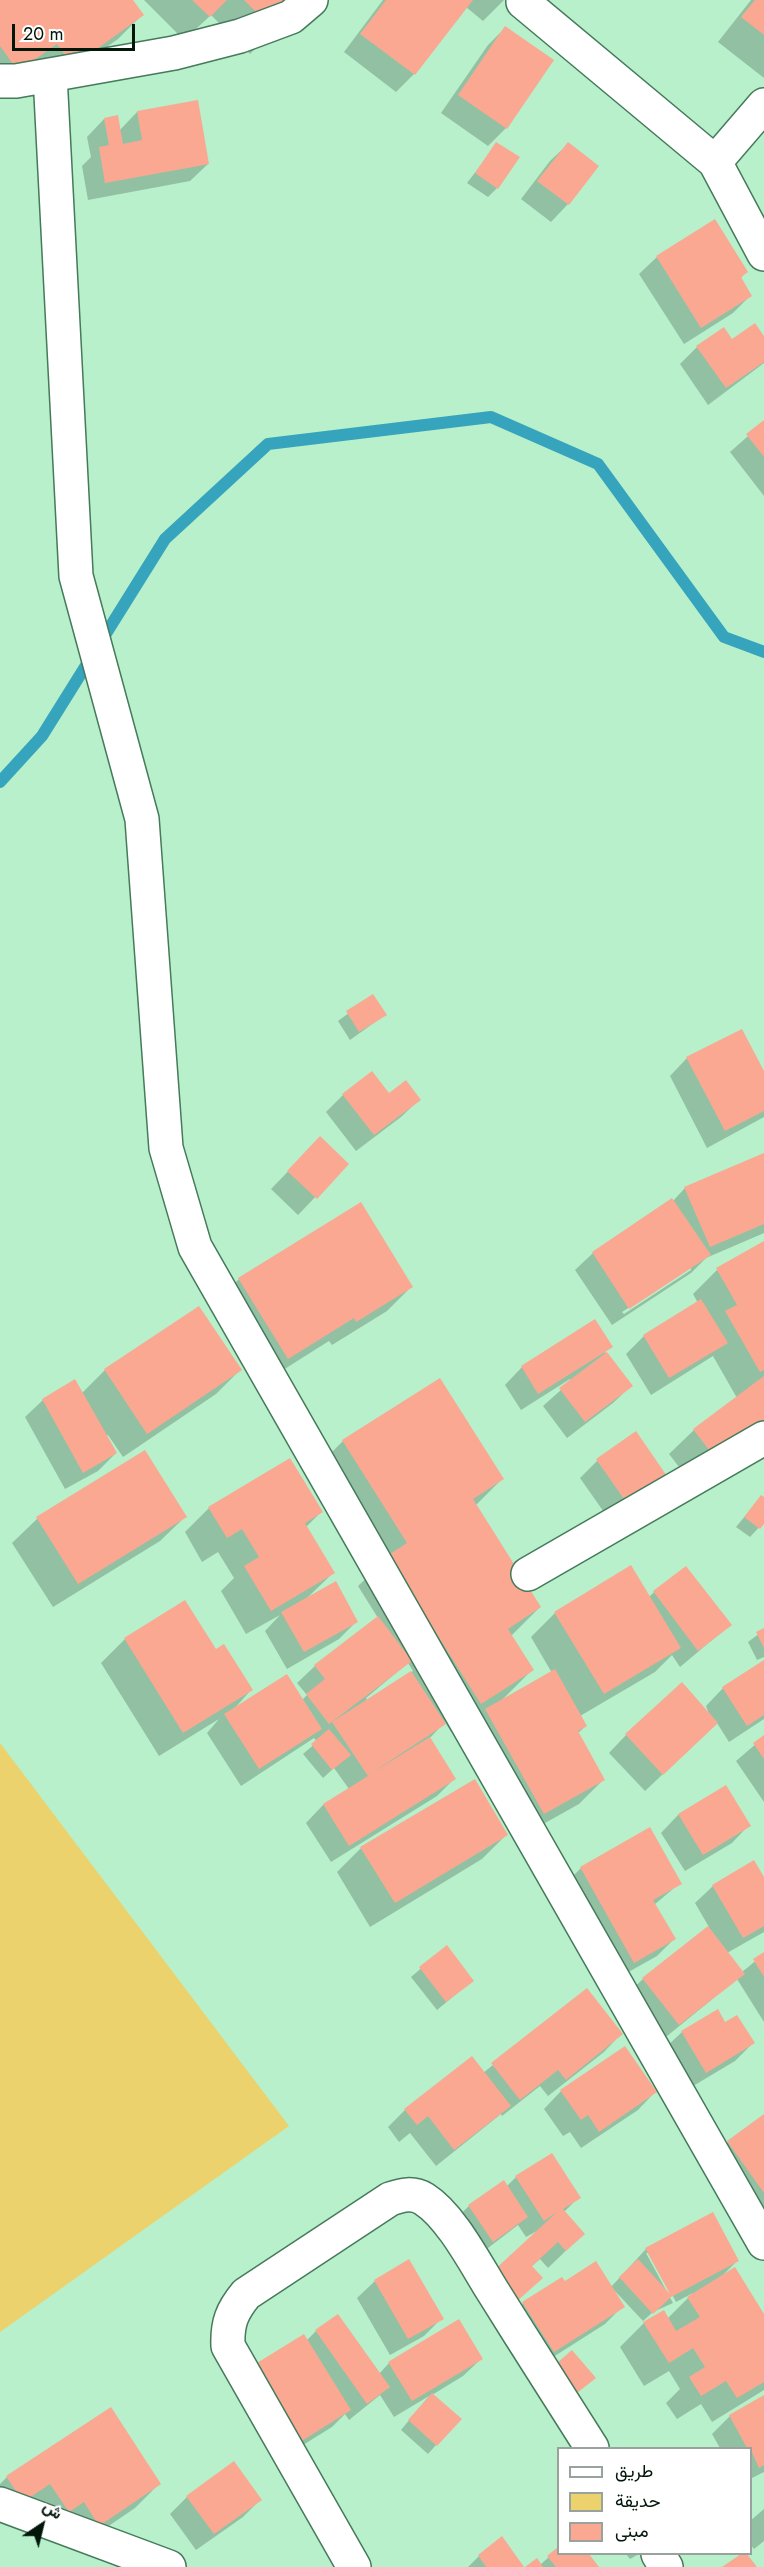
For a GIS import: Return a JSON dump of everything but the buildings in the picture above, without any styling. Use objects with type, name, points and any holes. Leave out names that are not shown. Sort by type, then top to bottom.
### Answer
[{"type":"street","points":[[0,81],[16,81],[174,53],[240,36],[291,17],[311,0]]},
{"type":"street","points":[[525,0],[523,2],[715,162],[764,254]]},
{"type":"street","points":[[50,75],[76,576],[142,819],[166,1148],[195,1247],[764,2243]]},
{"type":"street","points":[[715,162],[764,105]]},
{"type":"street","points":[[528,1574],[764,1438]]},
{"type":"street","points":[[354,2567],[228,2346],[227,2328],[233,2311],[246,2294],[390,2199],[400,2195],[416,2195],[432,2205],[442,2216],[474,2260],[591,2447]]},
{"type":"street","points":[[0,2504],[169,2567]]},
{"type":"green space","points":[[0,1743],[289,2126],[0,2332]]},
{"type":"waterway","points":[[0,782],[42,736],[165,539],[268,444],[491,417],[598,464],[724,637],[764,652]]}]
